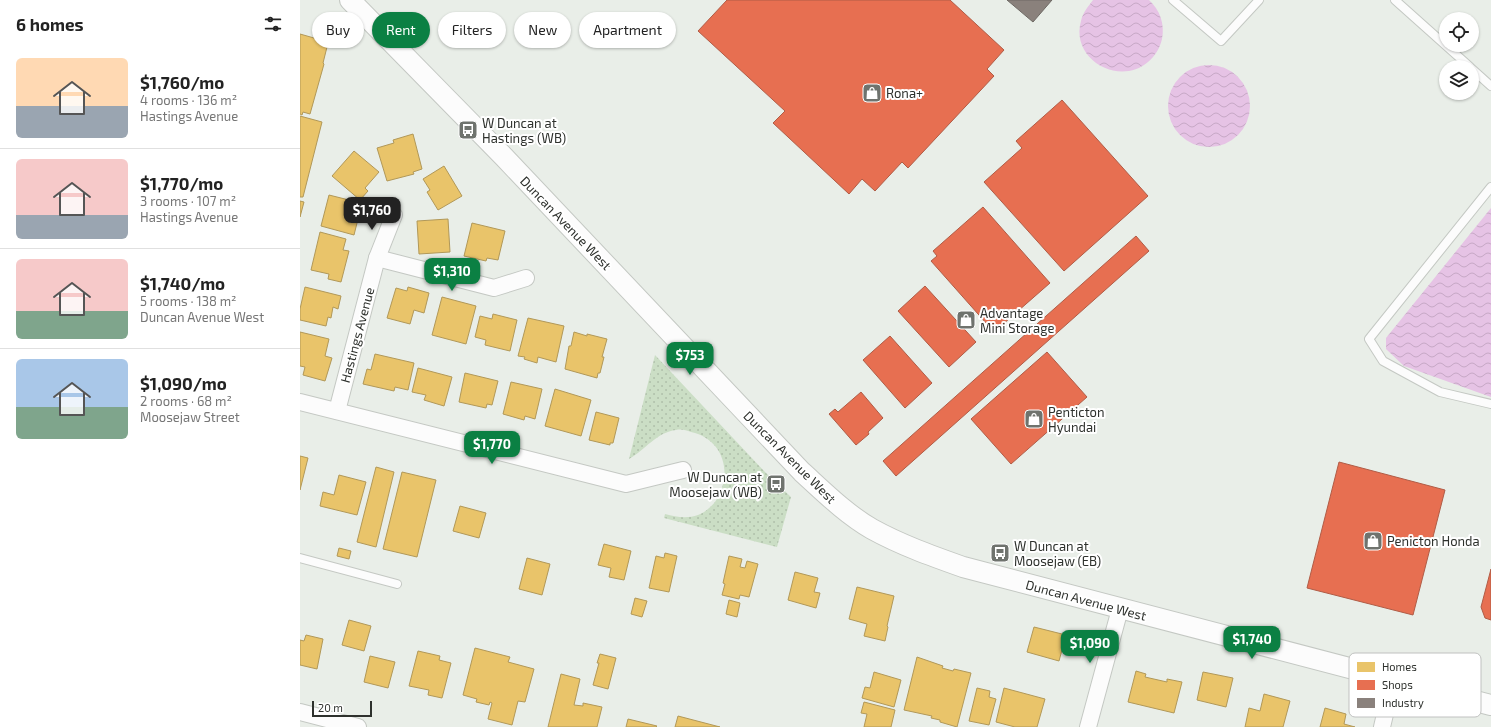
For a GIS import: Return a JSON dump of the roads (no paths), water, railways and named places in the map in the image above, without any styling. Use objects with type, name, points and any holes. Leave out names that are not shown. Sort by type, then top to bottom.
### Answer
[{"type":"street","name":"Duncan Avenue West","points":[[350,0],[504,157],[802,472],[835,503],[870,528],[914,550],[963,567],[1349,669]]},
{"type":"street","name":"Hastings Avenue","points":[[337,411],[377,258],[394,216]]},
{"type":"street","points":[[377,258],[494,288],[526,278]]},
{"type":"street","points":[[300,402],[626,484],[684,470]]},
{"type":"street","points":[[1088,727],[1120,609]]},
{"type":"street","name":"Duncan Avenue West","points":[[1481,703],[1491,706]]},
{"type":"street","points":[[300,712],[358,727]]},
{"type":"street","points":[[1382,727],[1384,717]]},
{"type":"lane","points":[[1173,0],[1221,41],[1259,0]]},
{"type":"lane","points":[[1395,0],[1462,60]]},
{"type":"lane","points":[[1479,75],[1491,86]]},
{"type":"lane","points":[[1491,187],[1369,339],[1383,361],[1421,382],[1440,392],[1491,404]]},
{"type":"lane","points":[[300,558],[397,584]]},
{"type":"water","points":[[1093,0],[1149,0],[1153,4],[1161,18],[1163,33],[1159,49],[1148,62],[1136,69],[1124,71],[1111,70],[1100,65],[1090,57],[1083,47],[1080,35],[1082,18]]},
{"type":"water","points":[[1201,65],[1217,65],[1232,71],[1244,83],[1250,98],[1250,114],[1244,129],[1232,141],[1217,147],[1201,147],[1186,141],[1174,129],[1168,114],[1168,98],[1174,83],[1186,71]]},
{"type":"water","points":[[1491,208],[1491,397],[1404,366],[1386,349],[1386,338]]},
{"type":"place","name":"Rona+","points":[[872,93]]},
{"type":"place","name":"W Duncan at Hastings (WB)","points":[[468,130]]},
{"type":"place","name":"Advantage Mini Storage","points":[[966,320]]},
{"type":"place","name":"Penticton Hyundai","points":[[1034,419]]},
{"type":"place","name":"W Duncan at Moosejaw (WB)","points":[[776,484]]},
{"type":"place","name":"Penicton Honda","points":[[1373,541]]},
{"type":"place","name":"W Duncan at Moosejaw (EB)","points":[[1000,553]]}]
